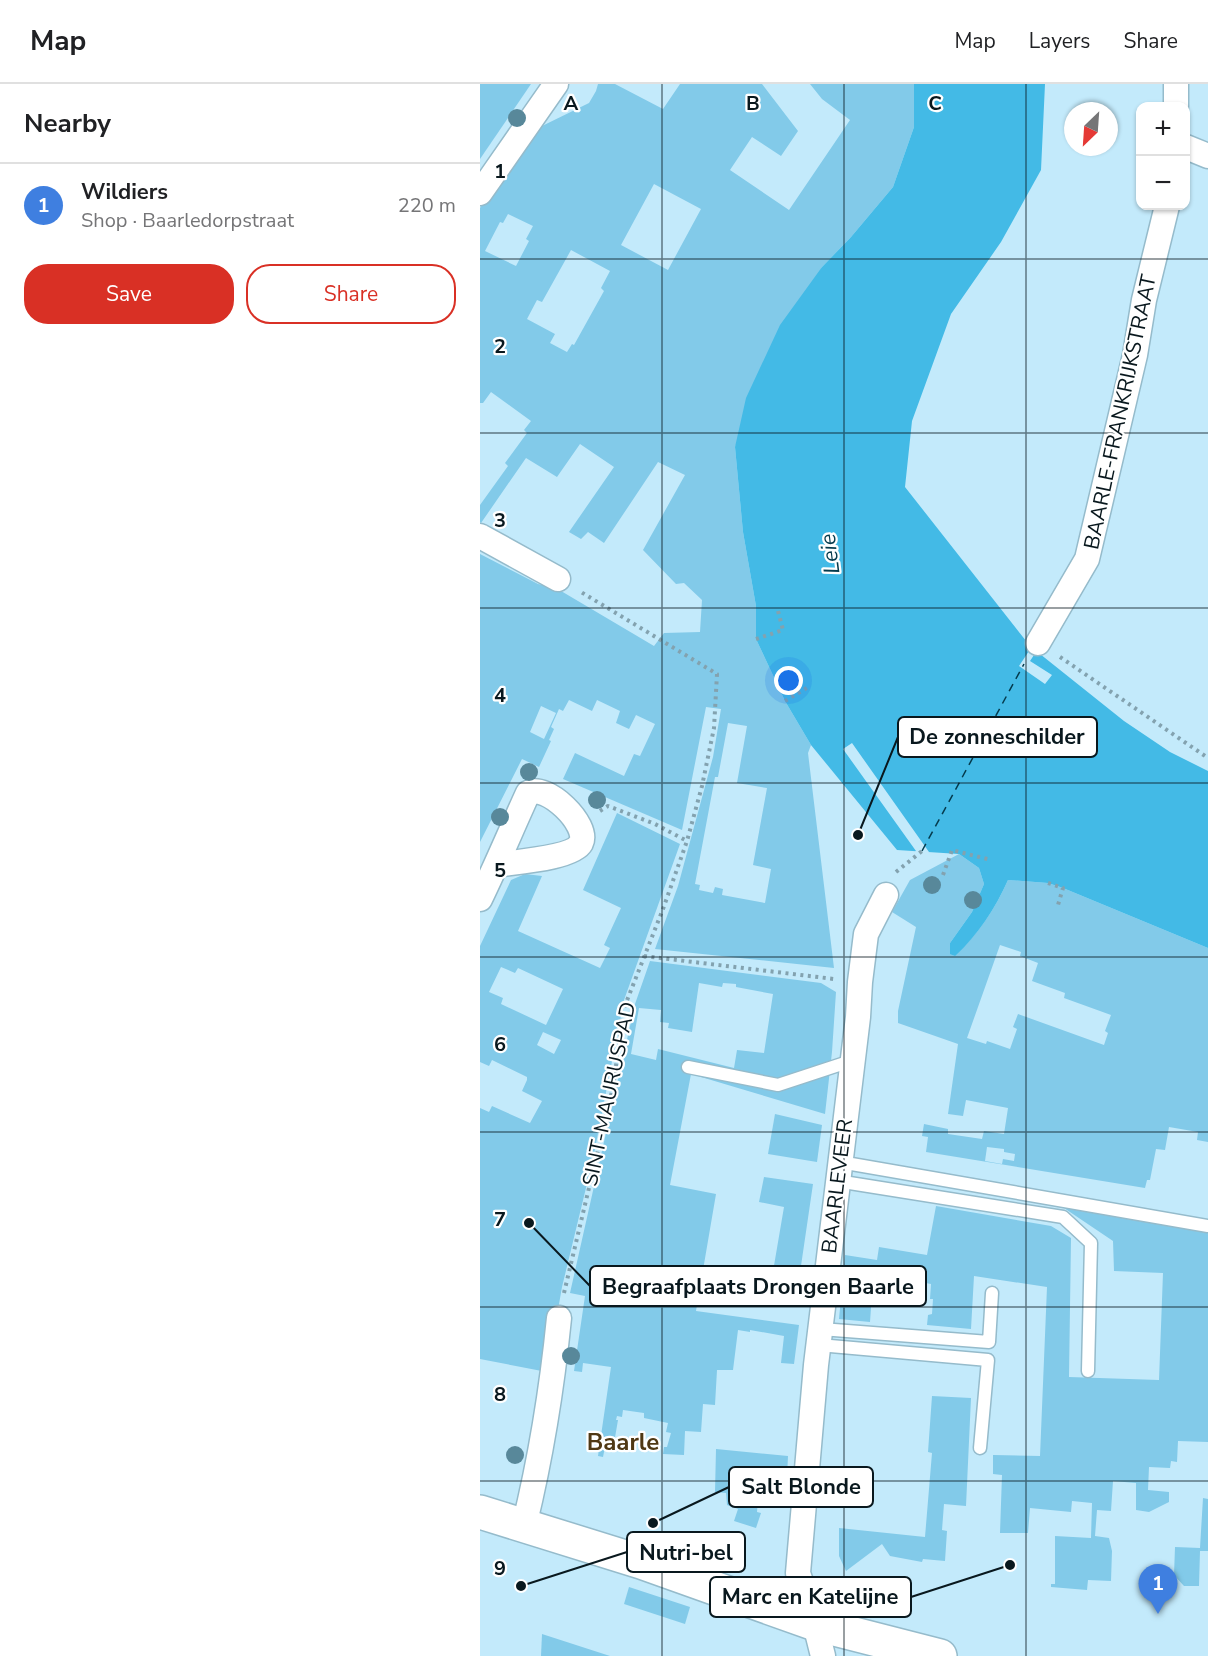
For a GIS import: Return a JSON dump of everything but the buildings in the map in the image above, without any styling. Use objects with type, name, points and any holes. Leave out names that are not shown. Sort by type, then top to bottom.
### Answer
[{"type":"main road","points":[[480,1512],[640,1562],[815,1624],[940,1656]]},
{"type":"street","points":[[480,193],[556,84]]},
{"type":"street","points":[[1176,84],[1176,102]]},
{"type":"street","points":[[1190,149],[1208,156]]},
{"type":"street","name":"BAARLE-FRANKRIJKSTRAAT","points":[[1038,643],[1088,559],[1135,356],[1144,300],[1166,210]]},
{"type":"street","points":[[480,536],[558,579]]},
{"type":"street","points":[[480,898],[528,793],[531,791],[545,793],[578,822],[583,836],[575,850],[554,856],[496,865]]},
{"type":"street","name":"BAARLEVEER","points":[[823,1656],[798,1573],[820,1337],[866,934],[886,895]]},
{"type":"street","points":[[524,1526],[539,1466],[553,1383],[559,1318]]},
{"type":"lane","points":[[688,1067],[778,1085],[851,1061]]},
{"type":"lane","points":[[839,1172],[1208,1226]]},
{"type":"lane","points":[[839,1172],[1063,1217],[1091,1243],[1088,1371]]},
{"type":"lane","points":[[820,1337],[989,1342],[992,1293]]},
{"type":"lane","points":[[820,1337],[988,1359],[980,1448]]},
{"type":"path","name":"SINT-MAURUSPAD","points":[[558,579],[717,674],[714,728],[702,786],[687,841],[624,1008],[613,1087],[559,1318]]},
{"type":"path","points":[[756,639],[783,630],[778,611]]},
{"type":"path","points":[[1038,643],[1208,758]]},
{"type":"path","points":[[785,701],[810,686]]},
{"type":"path","points":[[578,822],[609,806],[655,824],[687,841]]},
{"type":"path","points":[[943,875],[952,850],[991,860]]},
{"type":"path","points":[[897,869],[922,851]]},
{"type":"path","points":[[1048,883],[1063,888],[1058,905]]},
{"type":"path","points":[[644,956],[860,982]]},
{"type":"shaded area","points":[[480,84],[531,84],[480,159]]},
{"type":"shaded area","points":[[598,84],[615,84],[663,109],[680,84],[762,84],[798,131],[781,156],[752,137],[730,170],[789,210],[850,120],[822,99],[810,84],[914,84],[914,127],[893,187],[822,267],[735,447],[743,532],[756,606],[756,639],[785,701],[811,745],[808,753],[834,968],[655,949],[678,886],[713,757],[721,709],[706,707],[682,830],[563,779],[575,753],[624,776],[634,754],[640,756],[655,724],[636,715],[629,729],[616,723],[620,711],[597,700],[592,711],[569,700],[563,711],[559,709],[551,727],[554,729],[549,740],[551,741],[539,767],[522,759],[480,842],[480,554],[538,584],[556,588],[654,646],[664,633],[700,632],[702,600],[684,583],[676,584],[643,550],[685,475],[658,462],[604,543],[588,532],[581,539],[569,532],[614,467],[580,444],[557,477],[526,458],[480,522],[480,505],[508,466],[505,463],[527,433],[524,430],[531,421],[491,392],[483,403],[480,403],[480,208],[504,180],[540,127],[589,103]],"holes":[[[654,184],[701,209],[668,270],[621,245]],[[508,214],[533,226],[526,239],[529,241],[516,266],[485,251],[500,222],[503,223]],[[571,250],[610,271],[601,288],[604,291],[574,345],[572,344],[567,352],[550,343],[555,334],[527,319],[537,300],[542,302]],[[541,706],[556,713],[544,739],[530,732]],[[728,723],[747,726],[737,783],[767,788],[753,865],[771,869],[765,903],[722,895],[723,889],[715,887],[713,893],[699,890],[700,885],[695,884],[715,777],[718,777]]]},
{"type":"shaded area","points":[[617,813],[680,844],[624,1000],[593,1159],[562,1287],[547,1372],[480,1359],[480,1108],[489,1112],[492,1106],[530,1123],[542,1101],[522,1091],[527,1077],[492,1060],[489,1066],[480,1062],[480,946],[511,880],[525,874],[542,876],[518,931],[600,968],[610,948],[604,945],[621,908],[583,890]],"holes":[[[501,967],[515,973],[518,968],[563,989],[546,1025],[501,1004],[503,998],[489,992]],[[543,1032],[561,1040],[554,1054],[537,1045]]]},
{"type":"shaded area","points":[[959,854],[979,868],[984,884],[972,912],[950,943],[954,956],[985,921],[1008,880],[1048,883],[1063,888],[1208,948],[1208,1142],[1197,1140],[1198,1132],[1169,1127],[1165,1150],[1156,1149],[1150,1180],[1147,1180],[1145,1188],[926,1152],[928,1137],[922,1136],[924,1124],[948,1129],[948,1134],[982,1139],[984,1131],[1004,1134],[1008,1108],[966,1100],[963,1116],[948,1114],[958,1044],[898,1023],[898,1011],[916,927],[892,912],[910,880]],"holes":[[[1000,945],[1021,952],[1020,956],[1038,963],[1032,981],[1065,993],[1064,998],[1111,1015],[1105,1031],[1108,1033],[1104,1045],[1018,1014],[1013,1027],[1017,1029],[1010,1049],[987,1041],[986,1044],[967,1038]],[[987,1147],[1004,1149],[1004,1152],[1015,1154],[1014,1161],[1003,1159],[1002,1164],[985,1161]]]},
{"type":"shaded area","points":[[650,961],[821,983],[836,992],[825,1114],[691,1074],[670,1185],[716,1194],[696,1311],[799,1325],[794,1364],[781,1363],[784,1336],[738,1330],[733,1370],[717,1370],[715,1405],[703,1404],[701,1432],[685,1431],[684,1455],[663,1454],[671,1433],[666,1432],[668,1423],[644,1418],[644,1413],[623,1410],[622,1417],[617,1416],[613,1449],[605,1447],[603,1457],[598,1456],[611,1367],[583,1363],[582,1372],[574,1371],[585,1296],[570,1293],[635,1004]],"holes":[[[699,983],[722,987],[723,983],[736,984],[736,987],[773,994],[764,1053],[737,1050],[734,1068],[658,1049],[656,1060],[631,1054],[639,1008],[661,1010],[660,1022],[669,1023],[668,1028],[692,1032]]]},
{"type":"shaded area","points":[[775,1114],[822,1125],[817,1162],[768,1154]]},
{"type":"shaded area","points":[[764,1177],[813,1184],[796,1300],[769,1295],[784,1207],[759,1202]]},
{"type":"shaded area","points":[[936,1206],[1051,1226],[1071,1238],[1069,1377],[1159,1380],[1163,1273],[1114,1271],[1113,1241],[1064,1208],[1208,1233],[1208,1442],[1178,1441],[1177,1462],[1171,1461],[1170,1468],[1149,1467],[1148,1490],[1169,1492],[1169,1502],[1149,1512],[1136,1510],[1136,1483],[1113,1481],[1111,1511],[1097,1510],[1095,1536],[1109,1538],[1112,1551],[1111,1581],[1088,1580],[1087,1590],[1051,1587],[1051,1584],[1055,1584],[1055,1536],[1091,1538],[1092,1503],[1072,1501],[1071,1512],[1030,1508],[1028,1533],[1000,1533],[1002,1475],[993,1474],[993,1455],[1040,1456],[1047,1287],[974,1276],[971,1329],[927,1325],[928,1315],[932,1314],[931,1284],[894,1277],[893,1280],[873,1279],[870,1322],[839,1319],[845,1255],[877,1260],[879,1247],[927,1255]]},
{"type":"shaded area","points":[[932,1396],[971,1398],[966,1506],[944,1504],[942,1530],[947,1531],[945,1561],[923,1559],[922,1562],[890,1556],[882,1544],[846,1571],[839,1556],[839,1528],[925,1537],[932,1453],[928,1452]]},
{"type":"shaded area","points":[[716,1449],[788,1456],[787,1477],[760,1475],[757,1512],[761,1513],[756,1528],[734,1521],[738,1509],[727,1505],[726,1493],[715,1492]]},
{"type":"shaded area","points":[[1203,1498],[1208,1499],[1208,1551],[1200,1551],[1199,1586],[1184,1586],[1174,1575],[1175,1547],[1200,1548]]},
{"type":"shaded area","points":[[629,1587],[690,1607],[685,1624],[624,1604]]},
{"type":"shaded area","points":[[542,1634],[610,1656],[541,1656]]},
{"type":"water","name":"Leie","points":[[914,84],[1045,84],[1041,170],[1001,242],[951,314],[912,421],[905,487],[1030,646],[1124,721],[1170,752],[1208,771],[1208,948],[1063,888],[1048,883],[1008,880],[992,911],[978,930],[955,956],[950,954],[950,943],[972,912],[984,884],[979,868],[959,854],[897,850],[811,745],[785,701],[756,639],[756,606],[743,532],[735,447],[746,398],[780,325],[822,267],[893,187],[914,127]]},
{"type":"pier","points":[[1033,645],[1038,649],[1030,661],[1052,675],[1045,684],[1019,666]]},
{"type":"pier","points":[[852,743],[929,852],[924,855],[912,854],[916,851],[843,749]]},
{"type":"ferry route","points":[[922,851],[1024,664]]},
{"type":"place","name":"De zonneschilder","points":[[858,835]]},
{"type":"place","name":"Begraafplaats Drongen Baarle","points":[[529,1223]]},
{"type":"place","name":"Salt Blonde","points":[[653,1523]]},
{"type":"place","name":"Marc en Katelijne","points":[[1010,1565]]},
{"type":"place","name":"Nutri-bel","points":[[521,1586]]},
{"type":"place","name":"Wildiers","points":[[1158,1614]]},
{"type":"district","name":"Baarle","points":[[623,1442]]}]
